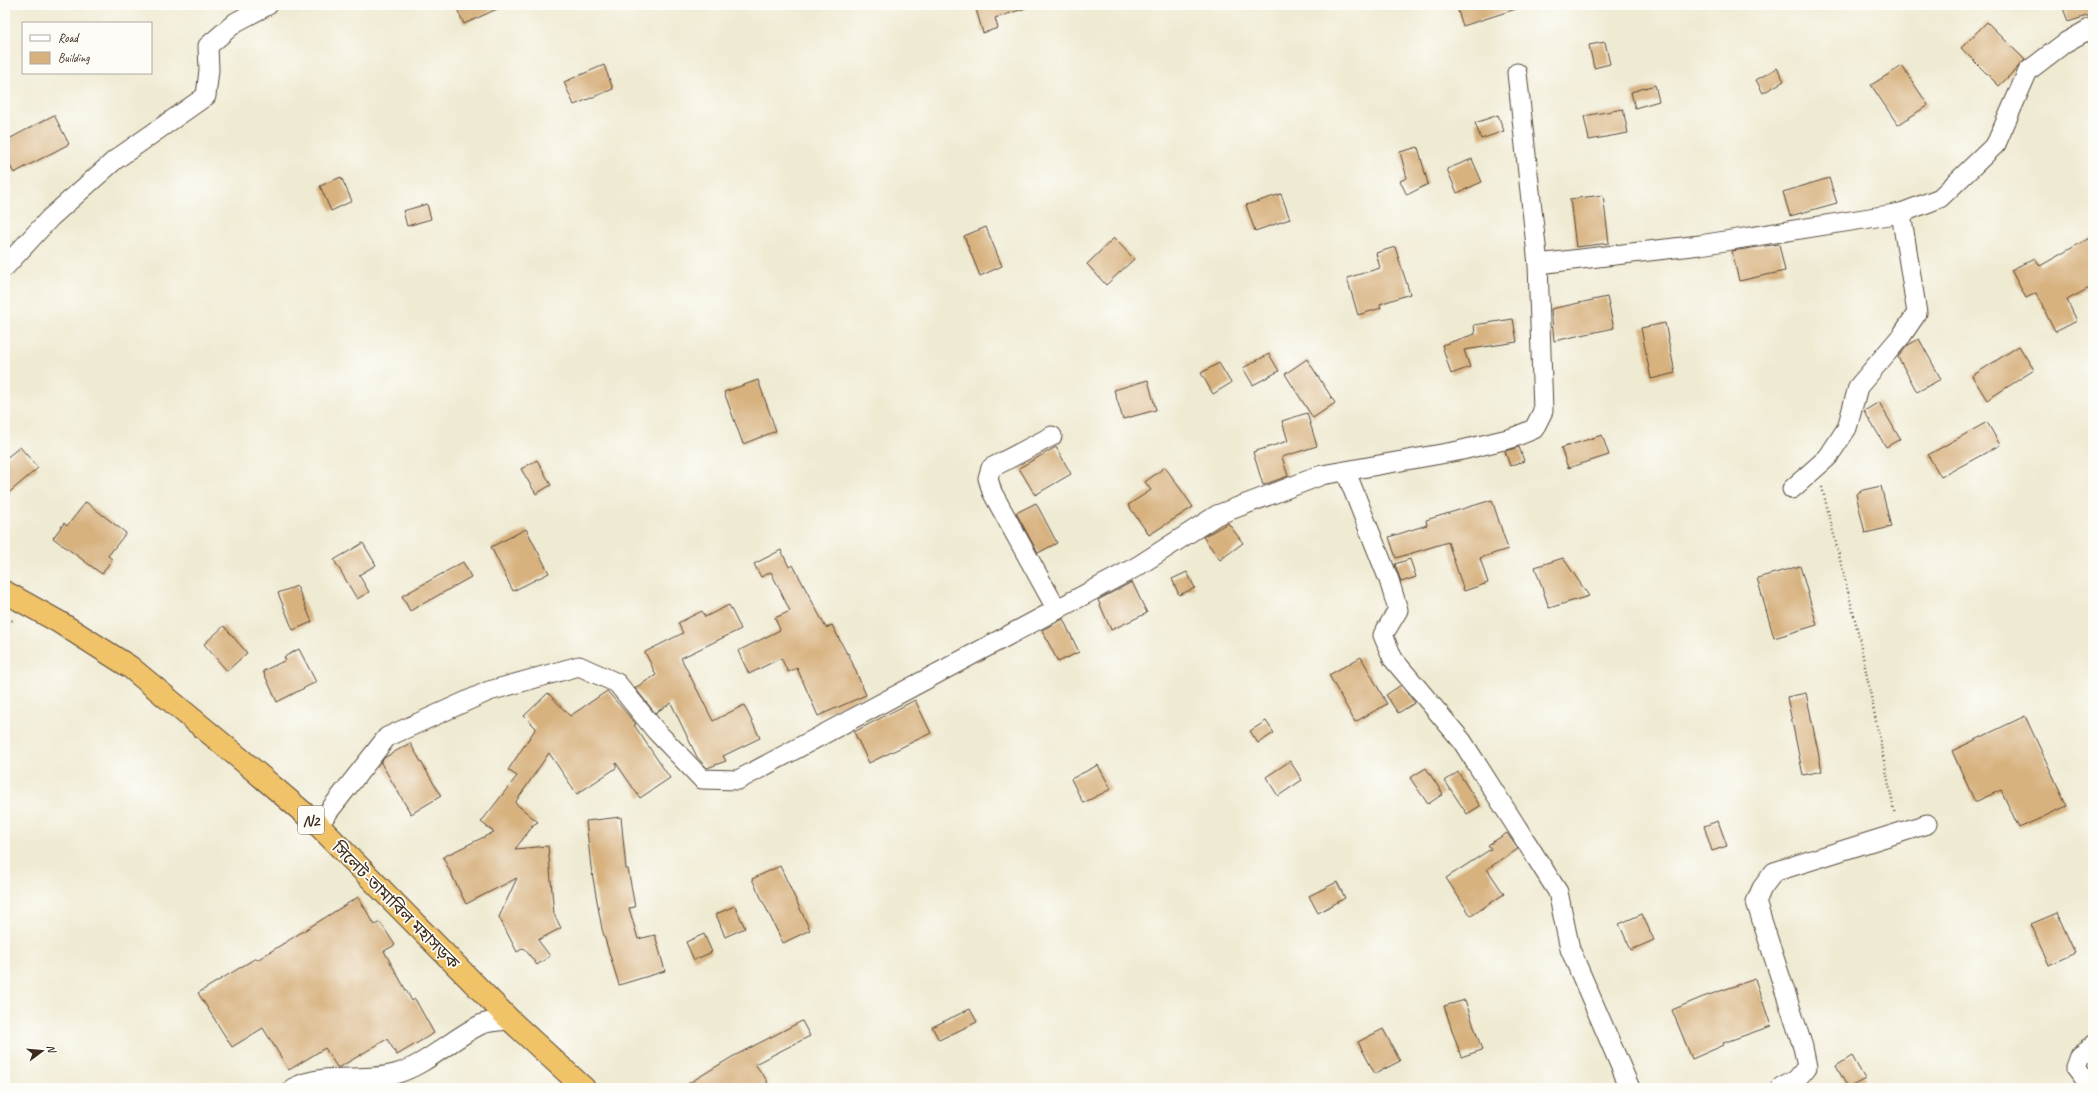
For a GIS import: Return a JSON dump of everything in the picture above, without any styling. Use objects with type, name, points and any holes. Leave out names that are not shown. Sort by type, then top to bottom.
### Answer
[{"type":"highway","name":"সিলেট-তামাবিল মহাসড়ক","points":[[5,592],[59,622],[130,667],[318,825],[510,1020],[584,1088]]},
{"type":"street","points":[[5,267],[50,218],[115,160],[206,96],[210,70],[208,46],[236,22],[268,5]]},
{"type":"street","points":[[1538,264],[1700,245],[1901,213],[1940,198],[1996,144],[2028,71],[2066,42],[2093,27]]},
{"type":"street","points":[[318,825],[386,736],[489,692],[579,666],[617,683],[656,731],[702,779],[738,780],[1138,566],[1216,515],[1322,475],[1346,472],[1458,451],[1512,438],[1534,429],[1543,411],[1538,264],[1517,73]]},
{"type":"street","points":[[1792,489],[1828,457],[1847,428],[1858,387],[1902,335],[1917,313],[1901,213]]},
{"type":"street","points":[[1052,436],[991,468],[988,478],[992,492],[1057,610]]},
{"type":"street","points":[[1346,472],[1389,580],[1398,610],[1383,635],[1393,659],[1462,741],[1558,892],[1570,949],[1630,1088]]},
{"type":"street","points":[[1781,1088],[1796,1080],[1807,1067],[1756,902],[1762,888],[1774,872],[1927,824]]},
{"type":"street","points":[[293,1088],[302,1083],[333,1077],[369,1079],[396,1073],[426,1060],[481,1024],[510,1020]]},
{"type":"street","points":[[2092,1088],[2075,1066],[2079,1055],[2093,1045]]},
{"type":"path","points":[[1817,467],[1858,632],[1898,834]]},
{"type":"building","points":[[455,5],[506,5],[464,24]]},
{"type":"building","points":[[989,5],[1025,5],[1026,8],[995,18],[998,28],[983,33],[976,9]]},
{"type":"building","points":[[1456,5],[1519,5],[1519,8],[1463,26]]},
{"type":"building","points":[[2062,5],[2093,5],[2093,14],[2068,22]]},
{"type":"building","points":[[1987,22],[2025,60],[1999,86],[1961,48]]},
{"type":"building","points":[[1605,42],[1610,64],[1594,68],[1589,45]]},
{"type":"building","points":[[604,65],[613,89],[574,105],[564,82]]},
{"type":"building","points":[[1902,66],[1928,105],[1898,125],[1871,85]]},
{"type":"building","points":[[1777,68],[1784,81],[1763,93],[1756,80]]},
{"type":"building","points":[[1655,85],[1659,101],[1635,108],[1631,92]]},
{"type":"building","points":[[1623,109],[1628,133],[1589,140],[1584,116]]},
{"type":"building","points":[[54,115],[69,144],[14,173],[5,157],[5,141]]},
{"type":"building","points":[[1498,115],[1504,131],[1481,139],[1475,123]]},
{"type":"building","points":[[1418,147],[1428,184],[1407,195],[1400,181],[1407,178],[1400,152]]},
{"type":"building","points":[[1472,159],[1482,182],[1457,193],[1447,169]]},
{"type":"building","points":[[341,177],[352,201],[331,211],[320,186]]},
{"type":"building","points":[[1829,178],[1837,203],[1790,216],[1783,192]]},
{"type":"building","points":[[1281,194],[1290,219],[1255,231],[1246,205]]},
{"type":"building","points":[[1603,195],[1609,243],[1576,247],[1570,199]]},
{"type":"building","points":[[427,204],[431,219],[407,226],[403,211]]},
{"type":"building","points":[[986,227],[1002,266],[980,276],[964,236]]},
{"type":"building","points":[[2093,236],[2093,286],[2067,300],[2077,321],[2055,332],[2036,293],[2026,298],[2011,270],[2035,258],[2040,266]]},
{"type":"building","points":[[1114,238],[1134,259],[1106,285],[1087,264]]},
{"type":"building","points":[[1779,244],[1785,271],[1739,281],[1732,251]]},
{"type":"building","points":[[1395,247],[1410,294],[1380,304],[1381,308],[1358,315],[1347,278],[1380,268],[1376,253]]},
{"type":"building","points":[[1607,297],[1614,328],[1554,341],[1551,309]]},
{"type":"building","points":[[1513,319],[1517,342],[1464,350],[1470,367],[1451,374],[1442,345],[1475,334],[1474,325]]},
{"type":"building","points":[[1665,323],[1675,373],[1651,379],[1641,328]]},
{"type":"building","points":[[1919,339],[1941,379],[1917,392],[1898,357],[1908,345]]},
{"type":"building","points":[[2019,346],[2034,370],[1987,400],[1972,376]]},
{"type":"building","points":[[1269,354],[1279,371],[1253,385],[1243,368]]},
{"type":"building","points":[[1307,359],[1335,403],[1313,418],[1285,374]]},
{"type":"building","points":[[1219,363],[1231,383],[1213,394],[1201,373]]},
{"type":"building","points":[[758,380],[776,431],[743,444],[724,392]]},
{"type":"building","points":[[1148,380],[1156,410],[1123,419],[1114,390]]},
{"type":"building","points":[[1879,402],[1900,439],[1886,447],[1864,411]]},
{"type":"building","points":[[1307,413],[1317,446],[1282,457],[1288,476],[1263,485],[1253,452],[1288,441],[1282,421]]},
{"type":"building","points":[[1987,422],[2000,445],[1941,477],[1928,455]]},
{"type":"building","points":[[1602,435],[1609,455],[1568,468],[1561,448]]},
{"type":"building","points":[[20,447],[38,468],[5,496],[5,459]]},
{"type":"building","points":[[1056,447],[1071,474],[1035,495],[1019,468]]},
{"type":"building","points":[[1519,447],[1524,461],[1510,466],[1505,451]]},
{"type":"building","points":[[537,460],[551,485],[536,494],[521,469]]},
{"type":"building","points":[[1165,467],[1193,507],[1149,535],[1128,505],[1151,490],[1145,482]]},
{"type":"building","points":[[1881,486],[1891,527],[1865,533],[1856,494],[1863,490]]},
{"type":"building","points":[[1492,500],[1508,549],[1480,558],[1488,583],[1464,591],[1448,542],[1396,558],[1389,537],[1427,525],[1426,520]]},
{"type":"building","points":[[86,502],[126,533],[108,556],[112,559],[102,574],[53,538],[64,523],[67,526]]},
{"type":"building","points":[[1036,503],[1057,543],[1038,553],[1016,513]]},
{"type":"building","points":[[1228,523],[1243,543],[1220,560],[1203,537]]},
{"type":"building","points":[[526,529],[549,573],[513,591],[491,547]]},
{"type":"building","points":[[363,543],[376,565],[359,575],[369,592],[357,599],[334,560]]},
{"type":"building","points":[[781,550],[789,567],[793,565],[826,628],[832,625],[847,654],[848,653],[866,695],[818,716],[797,668],[788,672],[781,658],[749,674],[738,651],[780,630],[775,618],[790,611],[771,572],[761,577],[754,564]]},
{"type":"building","points":[[1563,558],[1589,596],[1549,608],[1535,567]]},
{"type":"building","points":[[1410,559],[1416,577],[1401,582],[1395,564]]},
{"type":"building","points":[[463,562],[471,577],[410,611],[402,596]]},
{"type":"building","points":[[1800,566],[1817,625],[1774,638],[1757,578]]},
{"type":"building","points":[[1187,572],[1195,588],[1179,595],[1172,579]]},
{"type":"building","points":[[1132,582],[1147,613],[1111,630],[1098,600]]},
{"type":"building","points":[[297,586],[312,622],[293,630],[278,593]]},
{"type":"building","points":[[729,605],[741,629],[681,658],[713,721],[744,705],[760,738],[723,756],[726,761],[707,768],[697,757],[671,703],[655,713],[635,688],[656,675],[645,652],[683,633],[678,623],[702,611],[705,617]]},
{"type":"building","points":[[1063,619],[1079,652],[1058,662],[1042,630]]},
{"type":"building","points":[[224,626],[247,653],[227,671],[204,644]]},
{"type":"building","points":[[299,649],[316,682],[277,702],[263,671],[286,660],[284,657]]},
{"type":"building","points":[[1361,657],[1387,704],[1355,722],[1329,675]]},
{"type":"building","points":[[1401,685],[1415,703],[1398,713],[1386,695]]},
{"type":"building","points":[[607,691],[636,724],[634,725],[670,778],[640,798],[616,763],[616,768],[577,794],[549,753],[515,803],[538,822],[531,826],[533,826],[515,849],[548,846],[554,914],[561,928],[538,940],[550,956],[537,965],[524,948],[517,952],[499,917],[517,878],[466,904],[443,857],[494,832],[481,822],[517,776],[508,770],[536,728],[524,716],[548,693],[570,716]]},
{"type":"building","points":[[1806,693],[1822,771],[1803,775],[1787,697]]},
{"type":"building","points":[[915,700],[931,733],[869,763],[854,732]]},
{"type":"building","points":[[2025,716],[2067,806],[2019,828],[2001,790],[1975,802],[1952,751]]},
{"type":"building","points":[[1266,721],[1274,733],[1258,743],[1250,731]]},
{"type":"building","points":[[410,743],[441,796],[411,814],[381,763],[384,758]]},
{"type":"building","points":[[1290,761],[1302,780],[1278,796],[1266,777]]},
{"type":"building","points":[[1098,765],[1111,789],[1083,803],[1071,779]]},
{"type":"building","points":[[1426,768],[1443,794],[1428,804],[1410,778]]},
{"type":"building","points":[[1458,772],[1480,806],[1467,814],[1445,781]]},
{"type":"building","points":[[621,817],[626,869],[628,869],[635,907],[629,908],[638,939],[655,935],[665,971],[619,985],[602,929],[591,867],[586,821]]},
{"type":"building","points":[[1718,821],[1727,846],[1712,851],[1704,826]]},
{"type":"building","points":[[1507,833],[1518,849],[1487,869],[1504,894],[1471,916],[1446,878],[1491,849],[1488,845]]},
{"type":"building","points":[[780,866],[810,930],[783,943],[752,879]]},
{"type":"building","points":[[1337,882],[1345,898],[1318,913],[1309,896]]},
{"type":"building","points":[[358,897],[375,925],[380,922],[395,945],[384,951],[412,1001],[415,999],[434,1033],[397,1055],[387,1039],[340,1067],[337,1067],[325,1048],[289,1070],[263,1028],[232,1047],[198,993],[256,958],[257,960]]},
{"type":"building","points":[[735,906],[745,928],[725,937],[716,914]]},
{"type":"building","points":[[2057,913],[2075,953],[2049,965],[2031,924]]},
{"type":"building","points":[[1642,914],[1654,940],[1631,950],[1619,924]]},
{"type":"building","points":[[704,934],[712,952],[694,960],[686,942]]},
{"type":"building","points":[[1755,979],[1771,1026],[1723,1043],[1724,1045],[1692,1059],[1672,1010],[1703,997]]},
{"type":"building","points":[[1465,1000],[1482,1050],[1461,1057],[1444,1006]]},
{"type":"building","points":[[970,1009],[977,1022],[939,1040],[932,1027]]},
{"type":"building","points":[[802,1021],[810,1036],[755,1064],[768,1082],[759,1088],[681,1088],[732,1057]]},
{"type":"building","points":[[1383,1029],[1400,1061],[1375,1074],[1358,1042]]},
{"type":"building","points":[[1852,1056],[1865,1079],[1848,1088],[1836,1066]]}]
